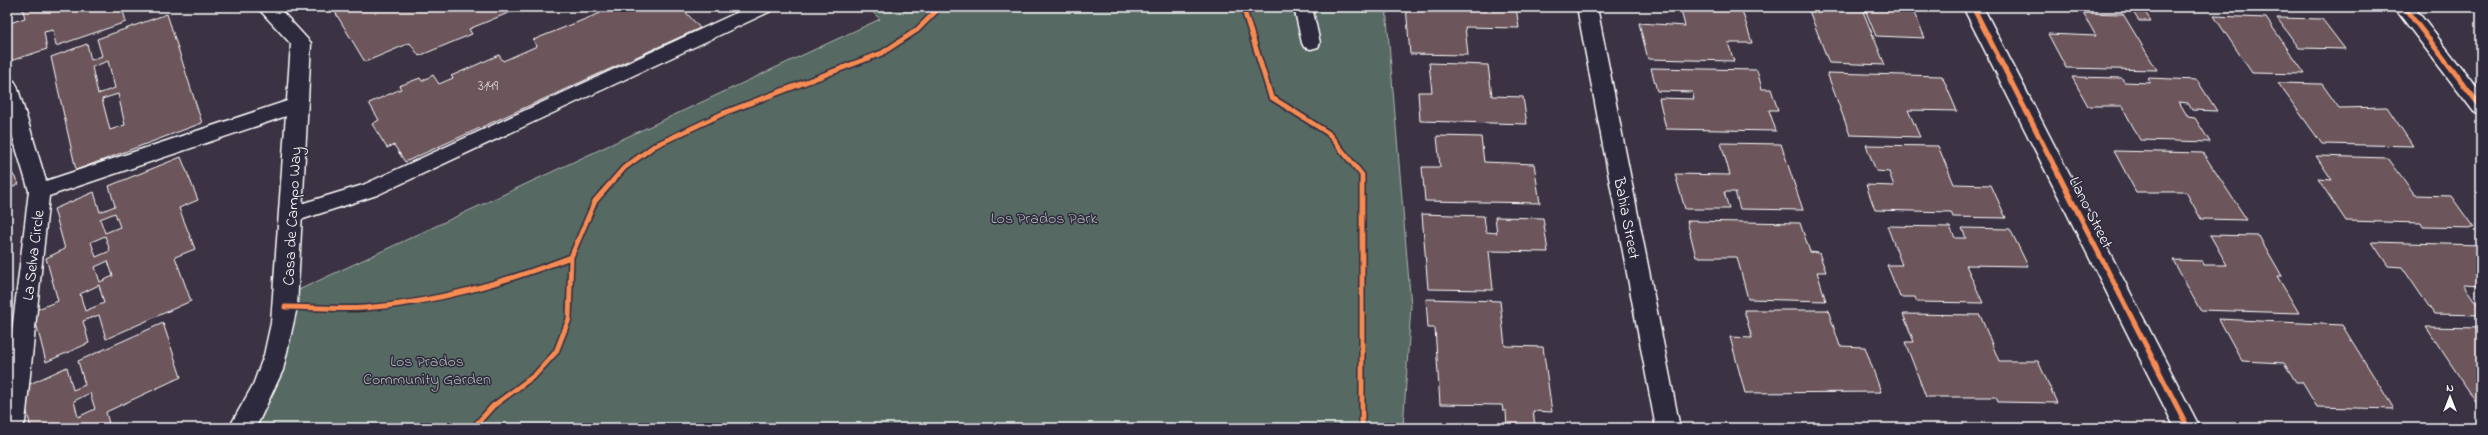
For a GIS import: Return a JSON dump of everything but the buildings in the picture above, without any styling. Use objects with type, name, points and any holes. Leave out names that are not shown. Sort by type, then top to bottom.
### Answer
[{"type":"street","name":"Casa de Campo Way","points":[[241,428],[257,406],[279,347],[286,307],[301,44],[267,7]]},
{"type":"street","name":"Bahia Street","points":[[1587,7],[1668,428]]},
{"type":"street","name":"Llano Street","points":[[1972,7],[2188,428]]},
{"type":"street","points":[[2404,7],[2481,107]]},
{"type":"lane","points":[[291,215],[370,190],[765,7]]},
{"type":"lane","points":[[1303,7],[1311,44]]},
{"type":"lane","name":"La Selva Circle","points":[[7,86],[39,191],[13,422],[7,424]]},
{"type":"lane","points":[[39,191],[297,105]]},
{"type":"green space","name":"Los Prados Park","points":[[867,7],[1386,7],[1411,306],[1403,428],[251,428],[290,294],[880,19]]},
{"type":"cycle path","points":[[473,428],[493,406],[535,375],[556,352],[569,319],[571,257],[595,201],[624,168],[654,146],[724,113],[873,58],[917,30],[940,7]]},
{"type":"cycle path","points":[[1243,7],[1271,97],[1328,133],[1362,175],[1362,428]]},
{"type":"cycle path","points":[[1973,7],[2188,428]]},
{"type":"cycle path","points":[[2404,7],[2481,107]]},
{"type":"cycle path","points":[[285,307],[355,309],[418,301],[496,283],[571,257]]},
{"type":"park label","name":"Los Prados Community Garden","points":[[427,369]]}]
